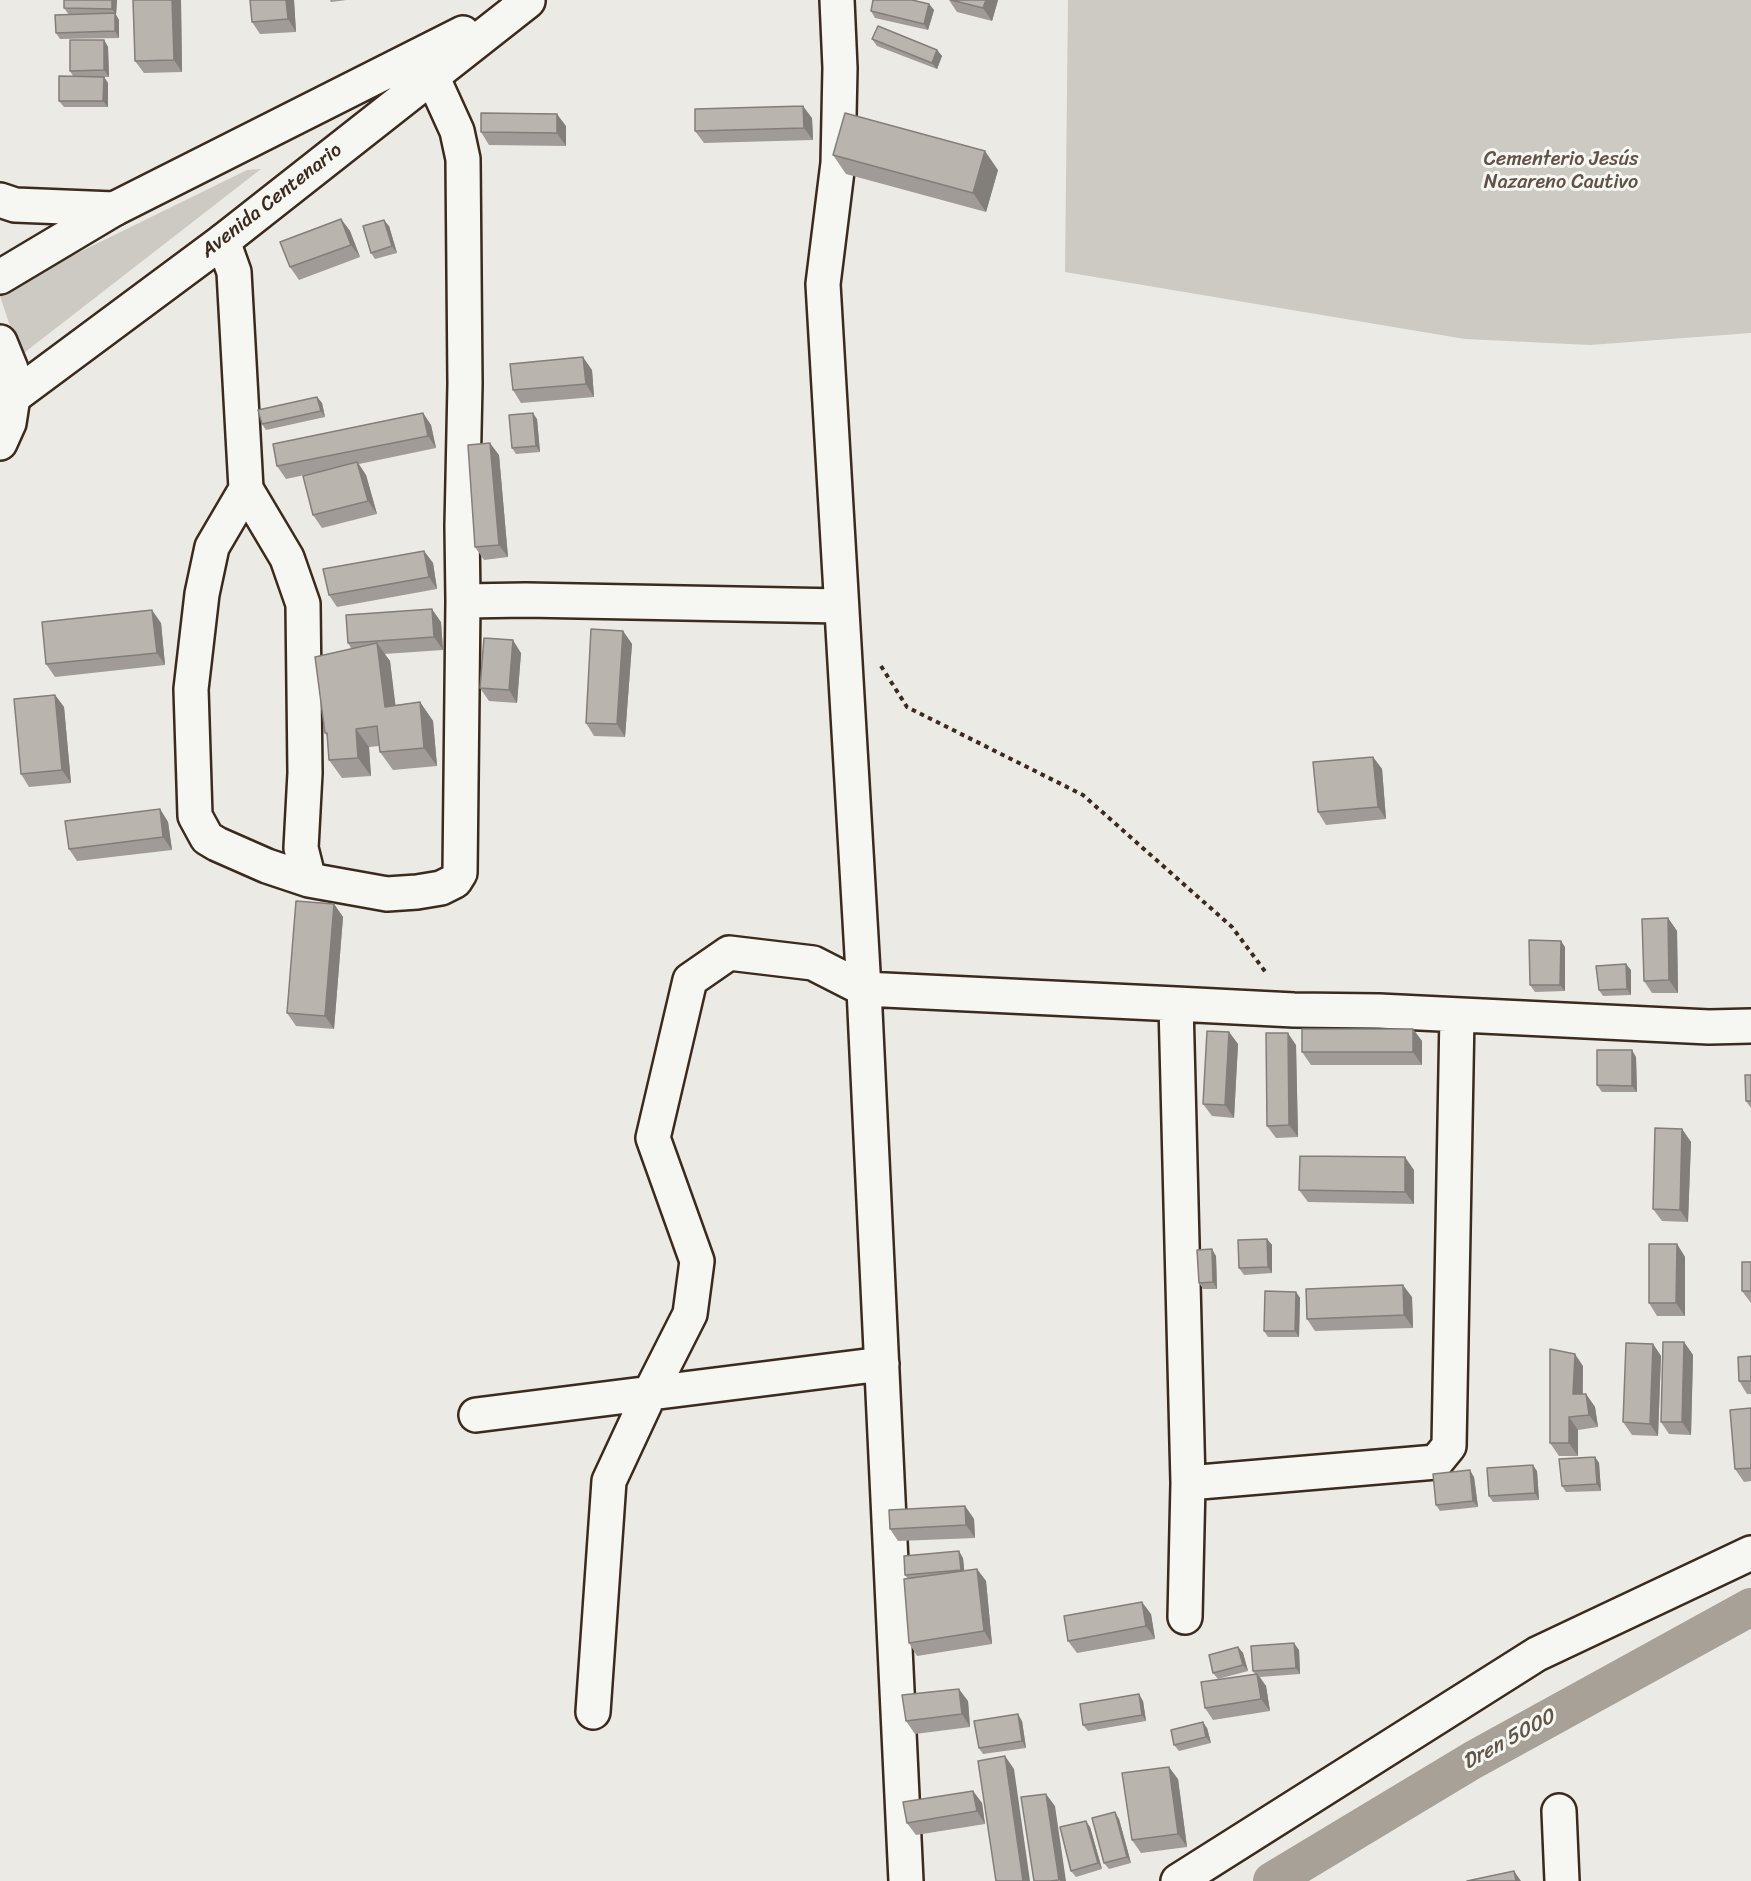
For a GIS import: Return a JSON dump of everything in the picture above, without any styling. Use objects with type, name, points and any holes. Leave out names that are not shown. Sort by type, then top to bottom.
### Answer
[{"type":"street","name":"Avenida Centenario","points":[[13,398],[223,241],[528,0]]},
{"type":"street","name":"Avenida Centenario","points":[[0,277],[114,209],[528,0]]},
{"type":"street","points":[[837,0],[840,68],[838,163],[823,284],[864,989],[906,1881]]},
{"type":"street","points":[[246,489],[212,547],[202,594],[191,688],[195,816],[207,837],[217,844],[267,866],[309,880],[387,894],[441,888],[455,881],[460,873],[465,384],[463,159],[457,131],[432,76]]},
{"type":"street","points":[[0,200],[15,205],[114,209]]},
{"type":"street","points":[[223,241],[234,272],[246,489],[287,558],[303,604],[306,773],[301,848],[309,880]]},
{"type":"street","points":[[0,342],[11,369],[13,398],[9,423],[0,443]]},
{"type":"street","points":[[463,601],[526,600],[841,606]]},
{"type":"street","points":[[593,1712],[609,1481],[690,1314],[697,1261],[653,1138],[690,980],[729,953],[813,963],[864,989],[1294,1010],[1379,1011],[1709,1027],[1751,1026]]},
{"type":"street","points":[[1176,1004],[1188,1483],[1185,1617]]},
{"type":"street","points":[[1188,1483],[1436,1462],[1449,1446],[1457,1015]]},
{"type":"street","points":[[476,1415],[882,1364]]},
{"type":"street","points":[[1178,1881],[1537,1654],[1751,1553]]},
{"type":"street","points":[[1559,1811],[1562,1881]]},
{"type":"path","points":[[877,661],[907,707],[1083,795],[1232,927],[1294,1010]]},
{"type":"green space","name":"Cementerio Jesús Nazareno Cautivo","points":[[1068,0],[1751,0],[1751,333],[1590,345],[1465,339],[1065,272]]},
{"type":"green space","points":[[261,169],[20,356],[0,291],[247,170]]},
{"type":"building","points":[[64,0],[112,0],[112,9],[64,8]]},
{"type":"building","points":[[133,0],[172,0],[174,60],[135,61]]},
{"type":"building","points":[[250,0],[286,0],[288,19],[252,22]]},
{"type":"building","points":[[873,0],[912,0],[929,4],[924,24],[871,11]]},
{"type":"building","points":[[951,0],[986,0],[983,8]]},
{"type":"building","points":[[115,13],[115,31],[56,33],[55,15]]},
{"type":"building","points":[[878,26],[937,50],[932,63],[872,39]]},
{"type":"building","points":[[70,40],[104,40],[104,70],[70,71]]},
{"type":"building","points":[[59,76],[104,77],[103,101],[59,101]]},
{"type":"building","points":[[803,106],[804,128],[695,131],[695,109]]},
{"type":"building","points":[[481,113],[557,114],[557,133],[481,132]]},
{"type":"building","points":[[845,113],[985,151],[973,193],[833,155]]},
{"type":"building","points":[[341,219],[351,245],[290,267],[280,242]]},
{"type":"building","points":[[384,220],[392,246],[371,253],[363,226]]},
{"type":"building","points":[[583,357],[586,384],[513,390],[510,364]]},
{"type":"building","points":[[317,397],[321,411],[262,424],[258,410]]},
{"type":"building","points":[[423,413],[428,436],[277,466],[273,444]]},
{"type":"building","points":[[533,413],[536,446],[512,448],[509,415]]},
{"type":"building","points":[[490,443],[499,545],[475,547],[468,445]]},
{"type":"building","points":[[357,462],[368,501],[313,515],[303,476]]},
{"type":"building","points":[[424,551],[429,577],[329,595],[323,569]]},
{"type":"building","points":[[432,609],[434,637],[348,643],[346,615]]},
{"type":"building","points":[[152,610],[157,653],[46,664],[42,622]]},
{"type":"building","points":[[591,629],[623,631],[617,724],[586,723]]},
{"type":"building","points":[[484,638],[513,640],[509,690],[480,688]]},
{"type":"building","points":[[377,643],[385,707],[420,702],[424,748],[380,752],[377,726],[356,729],[358,758],[329,760],[315,657]]},
{"type":"building","points":[[55,695],[62,770],[21,774],[14,699]]},
{"type":"building","points":[[1373,757],[1378,807],[1318,812],[1313,762]]},
{"type":"building","points":[[160,809],[163,837],[69,849],[65,821]]},
{"type":"building","points":[[296,901],[334,904],[325,1016],[287,1013]]},
{"type":"building","points":[[1668,918],[1669,980],[1644,981],[1642,919]]},
{"type":"building","points":[[1529,940],[1561,941],[1560,985],[1530,985]]},
{"type":"building","points":[[1626,964],[1627,989],[1599,990],[1596,966]]},
{"type":"building","points":[[1302,1029],[1413,1029],[1413,1052],[1302,1052]]},
{"type":"building","points":[[1207,1031],[1229,1032],[1225,1105],[1203,1104]]},
{"type":"building","points":[[1266,1033],[1288,1033],[1289,1125],[1267,1126]]},
{"type":"building","points":[[1597,1050],[1632,1050],[1632,1086],[1597,1085]]},
{"type":"building","points":[[1745,1075],[1751,1075],[1751,1101],[1746,1101]]},
{"type":"building","points":[[1655,1128],[1682,1129],[1680,1210],[1653,1209]]},
{"type":"building","points":[[1300,1156],[1405,1157],[1405,1192],[1299,1190]]},
{"type":"building","points":[[1267,1239],[1268,1267],[1239,1268],[1238,1240]]},
{"type":"building","points":[[1649,1244],[1677,1244],[1676,1303],[1649,1303]]},
{"type":"building","points":[[1212,1249],[1213,1282],[1199,1283],[1197,1250]]},
{"type":"building","points":[[1742,1262],[1751,1262],[1751,1291],[1742,1291]]},
{"type":"building","points":[[1403,1285],[1404,1315],[1307,1319],[1306,1289]]},
{"type":"building","points":[[1265,1291],[1296,1292],[1295,1331],[1264,1331]]},
{"type":"building","points":[[1663,1342],[1684,1342],[1682,1422],[1661,1422]]},
{"type":"building","points":[[1626,1343],[1653,1344],[1650,1424],[1623,1422]]},
{"type":"building","points":[[1550,1349],[1575,1354],[1573,1394],[1586,1394],[1589,1415],[1569,1417],[1569,1443],[1550,1443]]},
{"type":"building","points":[[1751,1356],[1751,1381],[1739,1381],[1738,1357]]},
{"type":"building","points":[[1751,1408],[1751,1468],[1735,1469],[1730,1410]]},
{"type":"building","points":[[1595,1457],[1597,1484],[1562,1486],[1559,1459]]},
{"type":"building","points":[[1533,1465],[1535,1493],[1489,1496],[1487,1468]]},
{"type":"building","points":[[1470,1470],[1473,1501],[1436,1505],[1433,1474]]},
{"type":"building","points":[[965,1506],[966,1525],[890,1529],[889,1510]]},
{"type":"building","points":[[959,1551],[961,1570],[905,1575],[904,1556]]},
{"type":"building","points":[[977,1569],[984,1631],[909,1643],[904,1579]]},
{"type":"building","points":[[1142,1602],[1146,1626],[1068,1641],[1064,1616]]},
{"type":"building","points":[[1294,1643],[1296,1668],[1253,1671],[1251,1646]]},
{"type":"building","points":[[1238,1647],[1243,1665],[1213,1673],[1209,1655]]},
{"type":"building","points":[[1257,1674],[1261,1699],[1205,1708],[1201,1682]]},
{"type":"building","points":[[959,1689],[962,1714],[906,1721],[902,1695]]},
{"type":"building","points":[[1139,1694],[1142,1715],[1083,1725],[1080,1704]]},
{"type":"building","points":[[1018,1714],[1022,1741],[979,1748],[974,1721]]},
{"type":"building","points":[[1203,1722],[1206,1737],[1174,1745],[1171,1730]]},
{"type":"building","points":[[1005,1756],[1023,1881],[996,1881],[978,1761]]},
{"type":"building","points":[[1169,1767],[1178,1834],[1132,1840],[1122,1773]]},
{"type":"building","points":[[973,1791],[977,1811],[907,1823],[903,1802]]},
{"type":"building","points":[[1046,1794],[1059,1880],[1034,1881],[1021,1797]]},
{"type":"building","points":[[1115,1812],[1127,1857],[1104,1863],[1092,1818]]},
{"type":"building","points":[[1086,1821],[1098,1863],[1071,1871],[1060,1827]]},
{"type":"building","points":[[1514,1871],[1516,1881],[1467,1881]]},
{"type":"waterway","name":"Dren 5000","points":[[1272,1881],[1473,1760],[1751,1607]]}]
